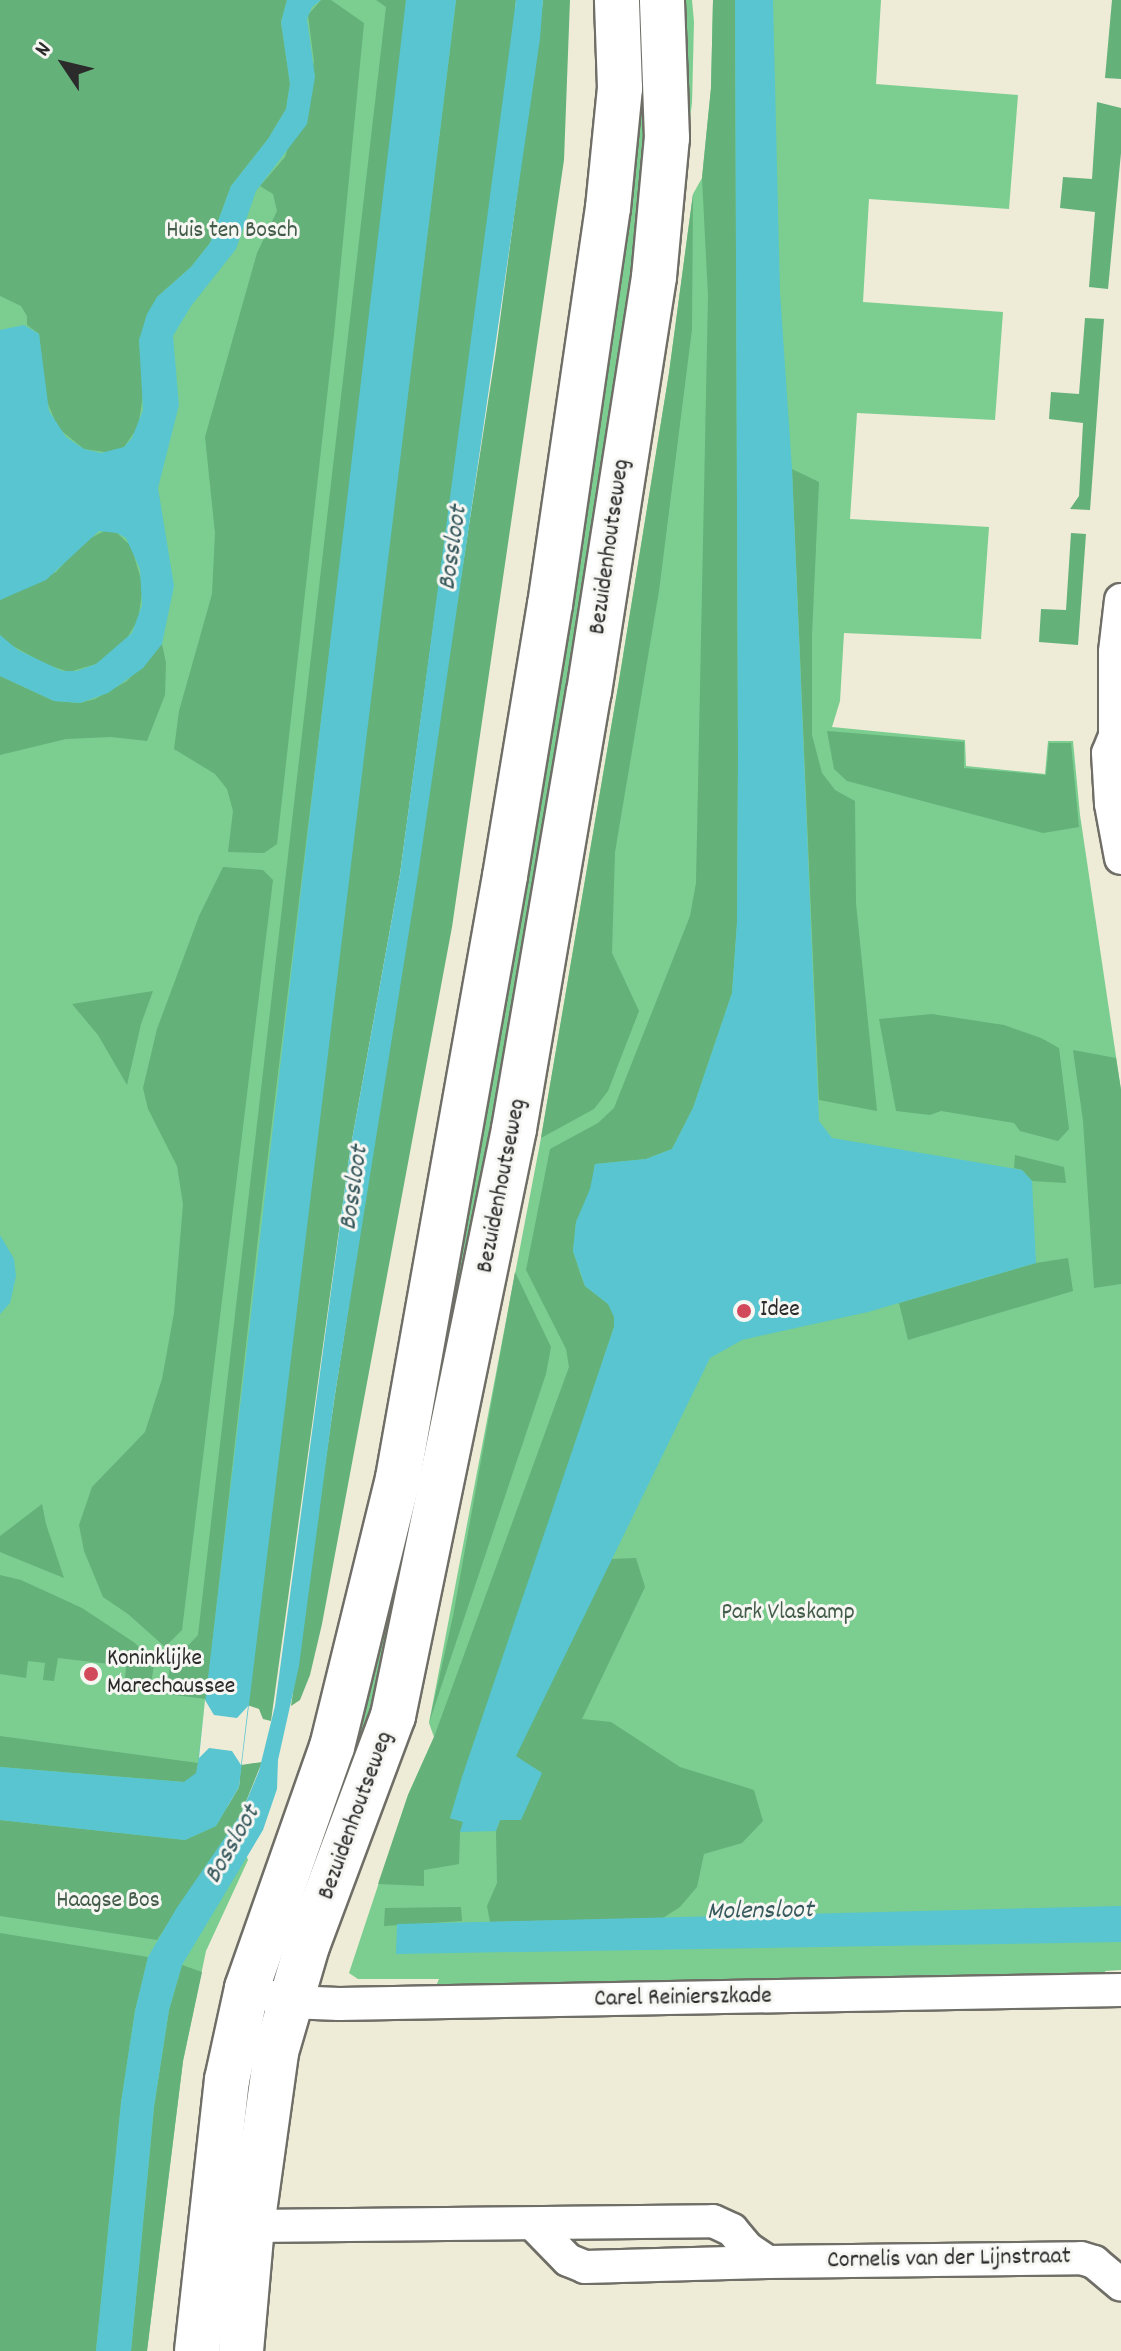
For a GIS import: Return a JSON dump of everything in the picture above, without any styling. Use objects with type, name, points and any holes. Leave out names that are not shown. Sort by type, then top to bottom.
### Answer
[{"type":"main road","name":"Bezuidenhoutseweg","points":[[197,2351],[227,2080],[247,1988],[332,1747],[398,1478],[508,861],[557,558],[614,156],[620,88],[617,0]]},
{"type":"main road","name":"Bezuidenhoutseweg","points":[[241,2351],[252,2226],[276,2052],[289,2002],[393,1716],[514,1129],[589,692],[656,264],[667,138],[662,0]]},
{"type":"street","points":[[1121,600],[1115,652],[1118,741],[1108,753],[1121,858]]},
{"type":"street","name":"Carel Reinierszkade","points":[[247,1988],[289,2002],[590,2001],[1121,1990]]},
{"type":"street","points":[[252,2226],[713,2221],[732,2230],[747,2248],[768,2262]]},
{"type":"street","name":"Cornelis van der Lijnstraat","points":[[533,2224],[568,2260],[585,2267],[1081,2258],[1094,2262],[1121,2285]]},
{"type":"green space","name":"Huis ten Bosch","points":[[0,0],[502,0],[227,1806],[248,1860],[206,1951],[183,2061],[147,2351],[0,2351]]},
{"type":"green space","points":[[0,0],[287,0],[281,22],[290,84],[286,109],[268,139],[231,186],[210,243],[191,267],[157,297],[139,340],[144,389],[138,427],[124,447],[112,453],[84,449],[58,428],[46,399],[39,334],[27,325],[27,316],[21,306],[0,296]]},
{"type":"green space","points":[[321,0],[331,0],[364,23],[334,334],[277,844],[264,853],[228,852],[233,811],[227,789],[215,774],[174,749],[179,711],[212,594],[215,533],[205,437],[257,253],[277,211],[273,194],[260,186],[285,157],[314,62],[308,15]]},
{"type":"green space","points":[[376,0],[406,0],[398,88],[260,1221],[206,1699],[166,1694],[170,1665],[198,1635],[386,7]]},
{"type":"green space","points":[[456,0],[516,0],[513,35],[400,874],[350,1151],[271,1721],[263,1719],[259,1709],[247,1705]]},
{"type":"green space","points":[[543,0],[570,0],[564,160],[452,927],[322,1624],[310,1675],[300,1700],[291,1706],[334,1401],[496,350]]},
{"type":"green space","points":[[628,0],[654,0],[646,209],[495,1146],[368,1737],[353,1732]]},
{"type":"green space","points":[[667,0],[692,0],[694,22],[692,103],[671,266]]},
{"type":"green space","name":"Park Vlaskamp","points":[[713,0],[881,0],[876,84],[1018,95],[1009,209],[869,199],[863,302],[1003,312],[995,420],[857,413],[850,519],[989,527],[981,639],[844,633],[840,701],[832,727],[965,740],[966,766],[1045,774],[1048,741],[1073,741],[1080,815],[1121,1090],[1121,1970],[1105,1971],[1106,1980],[433,1993],[439,1979],[358,1979],[349,1973],[408,1795],[434,1737],[429,1723],[541,1138],[669,373],[693,194],[702,178],[711,88]]},
{"type":"green space","points":[[713,0],[735,0],[738,757],[737,923],[732,993],[693,1108],[672,1149],[646,1159],[595,1164],[591,1189],[576,1222],[573,1251],[581,1276],[585,1286],[608,1304],[615,1317],[614,1327],[450,1818],[464,1822],[460,1832],[459,1864],[424,1870],[424,1886],[378,1884],[408,1795],[434,1737],[569,1367],[566,1349],[526,1270],[550,1149],[598,1123],[614,1108],[690,916],[696,883],[708,296],[702,178],[711,88]]},
{"type":"green space","points":[[1112,0],[1121,0],[1121,79],[1105,78]]},
{"type":"green space","points":[[1097,102],[1121,108],[1121,153],[1108,289],[1089,287],[1095,212],[1060,208],[1063,177],[1092,179]]},
{"type":"green space","points":[[693,194],[692,329],[659,591],[615,852],[612,953],[639,1011],[608,1091],[594,1109],[541,1138],[669,373]]},
{"type":"green space","points":[[1085,318],[1104,319],[1090,510],[1070,509],[1079,496],[1083,423],[1049,419],[1051,392],[1079,394]]},
{"type":"green space","points":[[792,469],[819,482],[812,635],[812,735],[822,773],[835,790],[855,801],[856,903],[877,1111],[819,1100]]},
{"type":"green space","points":[[106,530],[117,533],[131,546],[143,586],[138,620],[122,646],[96,664],[69,672],[45,664],[6,642],[0,635],[0,600],[56,572],[85,541]]},
{"type":"green space","points":[[1071,533],[1086,534],[1078,645],[1039,642],[1041,609],[1066,610]]},
{"type":"green space","points":[[162,644],[166,663],[165,695],[147,741],[111,737],[66,739],[0,755],[0,676],[54,701],[80,703],[95,699],[127,681]]},
{"type":"green space","points":[[827,731],[964,742],[964,768],[1046,775],[1049,743],[1071,743],[1079,827],[1043,833],[847,781],[834,769]]},
{"type":"green space","points":[[223,867],[263,870],[273,880],[182,1630],[165,1647],[128,1614],[103,1597],[84,1551],[79,1525],[92,1487],[145,1432],[162,1379],[174,1313],[183,1204],[177,1166],[148,1109],[143,1088],[157,1029],[199,916]]},
{"type":"green space","points":[[153,991],[141,1024],[127,1085],[98,1035],[72,1004]]},
{"type":"green space","points":[[932,1014],[1004,1025],[1059,1048],[1069,1129],[1058,1141],[1020,1131],[1014,1123],[941,1111],[930,1115],[896,1111],[879,1019]]},
{"type":"green space","points":[[1073,1050],[1116,1058],[1121,1090],[1121,1284],[1094,1288],[1083,1121]]},
{"type":"green space","points":[[1015,1155],[1064,1167],[1066,1183],[1032,1181],[1022,1170],[1014,1168]]},
{"type":"green space","points":[[1068,1258],[1073,1291],[908,1340],[899,1303],[1036,1263]]},
{"type":"green space","points":[[515,1272],[551,1347],[546,1374],[429,1723],[453,1616]]},
{"type":"green space","points":[[42,1504],[64,1578],[0,1552],[0,1536]]},
{"type":"green space","points":[[636,1558],[645,1587],[582,1719],[611,1722],[680,1767],[754,1790],[763,1821],[742,1843],[704,1854],[697,1887],[680,1907],[663,1918],[490,1922],[487,1906],[497,1883],[496,1831],[500,1820],[541,1772],[515,1757],[611,1559]]},
{"type":"green space","points":[[0,1575],[21,1580],[82,1608],[135,1643],[154,1664],[150,1692],[124,1690],[126,1666],[58,1658],[54,1681],[43,1680],[45,1663],[28,1661],[26,1678],[0,1674]]},
{"type":"green space","points":[[0,1736],[198,1763],[196,1774],[185,1782],[0,1767]]},
{"type":"green space","name":"Haagse Bos","points":[[262,1762],[241,1814],[157,1940],[0,1916],[0,1820],[185,1840],[216,1826],[239,1787],[241,1765]]},
{"type":"green space","points":[[461,1907],[462,1921],[384,1926],[385,1908]]},
{"type":"green space","points":[[0,1933],[148,1957],[135,2011],[121,2103],[96,2351],[0,2351]]},
{"type":"green space","points":[[182,1965],[202,1972],[183,2061],[147,2351],[131,2351],[154,2107],[169,2010]]},
{"type":"water","points":[[287,0],[321,0],[312,7],[307,19],[315,77],[307,124],[256,191],[236,249],[191,306],[173,336],[179,405],[158,488],[174,586],[162,644],[143,668],[108,693],[80,703],[54,701],[0,676],[0,635],[18,650],[62,671],[77,671],[96,664],[132,633],[142,605],[140,569],[126,538],[117,533],[99,531],[46,580],[0,600],[0,330],[24,325],[39,334],[49,411],[66,437],[84,449],[101,453],[124,447],[132,438],[143,410],[139,340],[147,314],[157,297],[191,267],[210,243],[231,186],[268,139],[286,109],[290,84],[281,22]]},
{"type":"water","points":[[406,0],[456,0],[239,1787],[216,1826],[185,1840],[0,1820],[0,1767],[184,1782],[196,1773]]},
{"type":"water","name":"Bossloot","points":[[516,0],[543,0],[540,39],[418,875],[334,1401],[299,1666],[278,1760],[277,1789],[263,1830],[182,1965],[169,2010],[154,2107],[131,2351],[96,2351],[121,2103],[135,2011],[148,1957],[176,1909],[241,1814],[259,1771],[275,1706],[350,1151],[400,874]]},
{"type":"water","points":[[735,0],[773,0],[780,292],[792,469],[819,1121],[832,1138],[1022,1170],[1032,1181],[1036,1263],[868,1312],[742,1340],[710,1358],[516,1756],[542,1773],[521,1820],[500,1820],[496,1831],[460,1832],[463,1822],[450,1818],[462,1777],[614,1327],[614,1317],[608,1304],[585,1286],[573,1251],[576,1222],[590,1189],[595,1164],[646,1159],[672,1149],[693,1108],[732,993],[737,923],[738,757]]},
{"type":"water","points":[[0,1235],[14,1259],[16,1276],[10,1303],[0,1314]]},
{"type":"water","points":[[1121,1906],[1121,1942],[396,1954],[397,1924]]},
{"type":"pier","points":[[205,1700],[214,1715],[237,1718],[248,1706],[241,1765],[232,1751],[209,1748],[199,1758]]},
{"type":"place","name":"Idee","points":[[744,1311]]},
{"type":"place","name":"Koninklijke Marechaussee","points":[[91,1674]]},
{"type":"water label","name":"Molensloot","points":[[760,1912]]}]
